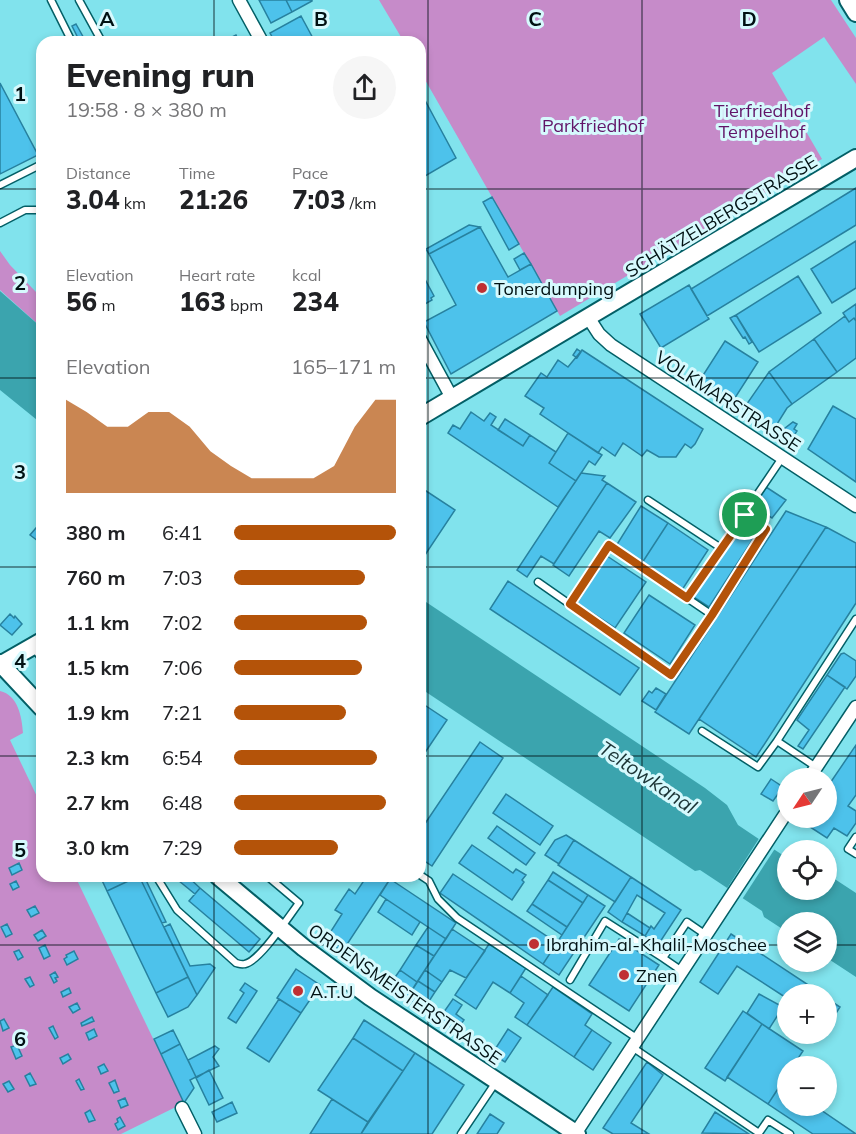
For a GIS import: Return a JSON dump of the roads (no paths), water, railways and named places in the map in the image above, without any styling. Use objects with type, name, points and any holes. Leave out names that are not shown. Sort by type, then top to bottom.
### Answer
[{"type":"street","points":[[239,0],[259,36]]},
{"type":"street","points":[[848,0],[856,13]]},
{"type":"street","name":"SCHÄTZELBERGSTRASSE","points":[[426,414],[856,158]]},
{"type":"street","name":"VOLKMARSTRASSE","points":[[588,317],[599,334],[611,345],[856,506]]},
{"type":"street","points":[[426,350],[452,399]]},
{"type":"street","points":[[36,650],[1,664],[36,702]]},
{"type":"street","points":[[816,767],[856,707]]},
{"type":"street","points":[[576,1134],[777,826]]},
{"type":"street","name":"ORDENSMEISTERSTRASSE","points":[[225,882],[280,929],[370,997],[576,1134]]},
{"type":"street","points":[[182,1108],[195,1134]]},
{"type":"lane","points":[[51,0],[69,36]]},
{"type":"lane","points":[[80,0],[99,36]]},
{"type":"lane","points":[[0,185],[36,167]]},
{"type":"lane","points":[[0,224],[25,210],[36,210]]},
{"type":"lane","points":[[687,598],[783,458]]},
{"type":"lane","points":[[648,500],[722,548]]},
{"type":"lane","points":[[538,582],[671,675],[766,529],[745,515]]},
{"type":"lane","points":[[570,604],[609,545],[712,615]]},
{"type":"lane","points":[[702,731],[758,767],[856,619]]},
{"type":"lane","points":[[777,741],[816,767]]},
{"type":"lane","points":[[856,837],[848,849],[856,855]]},
{"type":"lane","points":[[426,879],[438,899],[457,918],[760,1134],[768,1120],[790,1134]]},
{"type":"lane","points":[[160,882],[177,910],[241,965],[251,962],[299,903],[274,882]]},
{"type":"lane","points":[[570,980],[605,921],[682,971]]},
{"type":"lane","points":[[663,958],[687,922],[706,935]]},
{"type":"lane","points":[[461,1134],[496,1081]]},
{"type":"water","points":[[0,291],[36,323],[36,419],[0,390]]},
{"type":"water","name":"Teltowkanal","points":[[426,602],[727,805],[738,825],[777,851],[777,900],[837,900],[837,881],[856,893],[856,977],[837,965],[837,912],[777,912],[777,925],[764,917],[762,911],[700,870],[695,871],[426,692]]},
{"type":"place","name":"Tonerdumping","points":[[482,288]]},
{"type":"place","name":"Ibrahim-al-Khalil-Moschee","points":[[534,944]]},
{"type":"place","name":"Znen","points":[[624,975]]},
{"type":"place","name":"A.T.U","points":[[298,991]]},
{"type":"park label","name":"Tierfriedhof Tempelhof","points":[[762,120]]},
{"type":"park label","name":"Parkfriedhof","points":[[593,125]]}]
